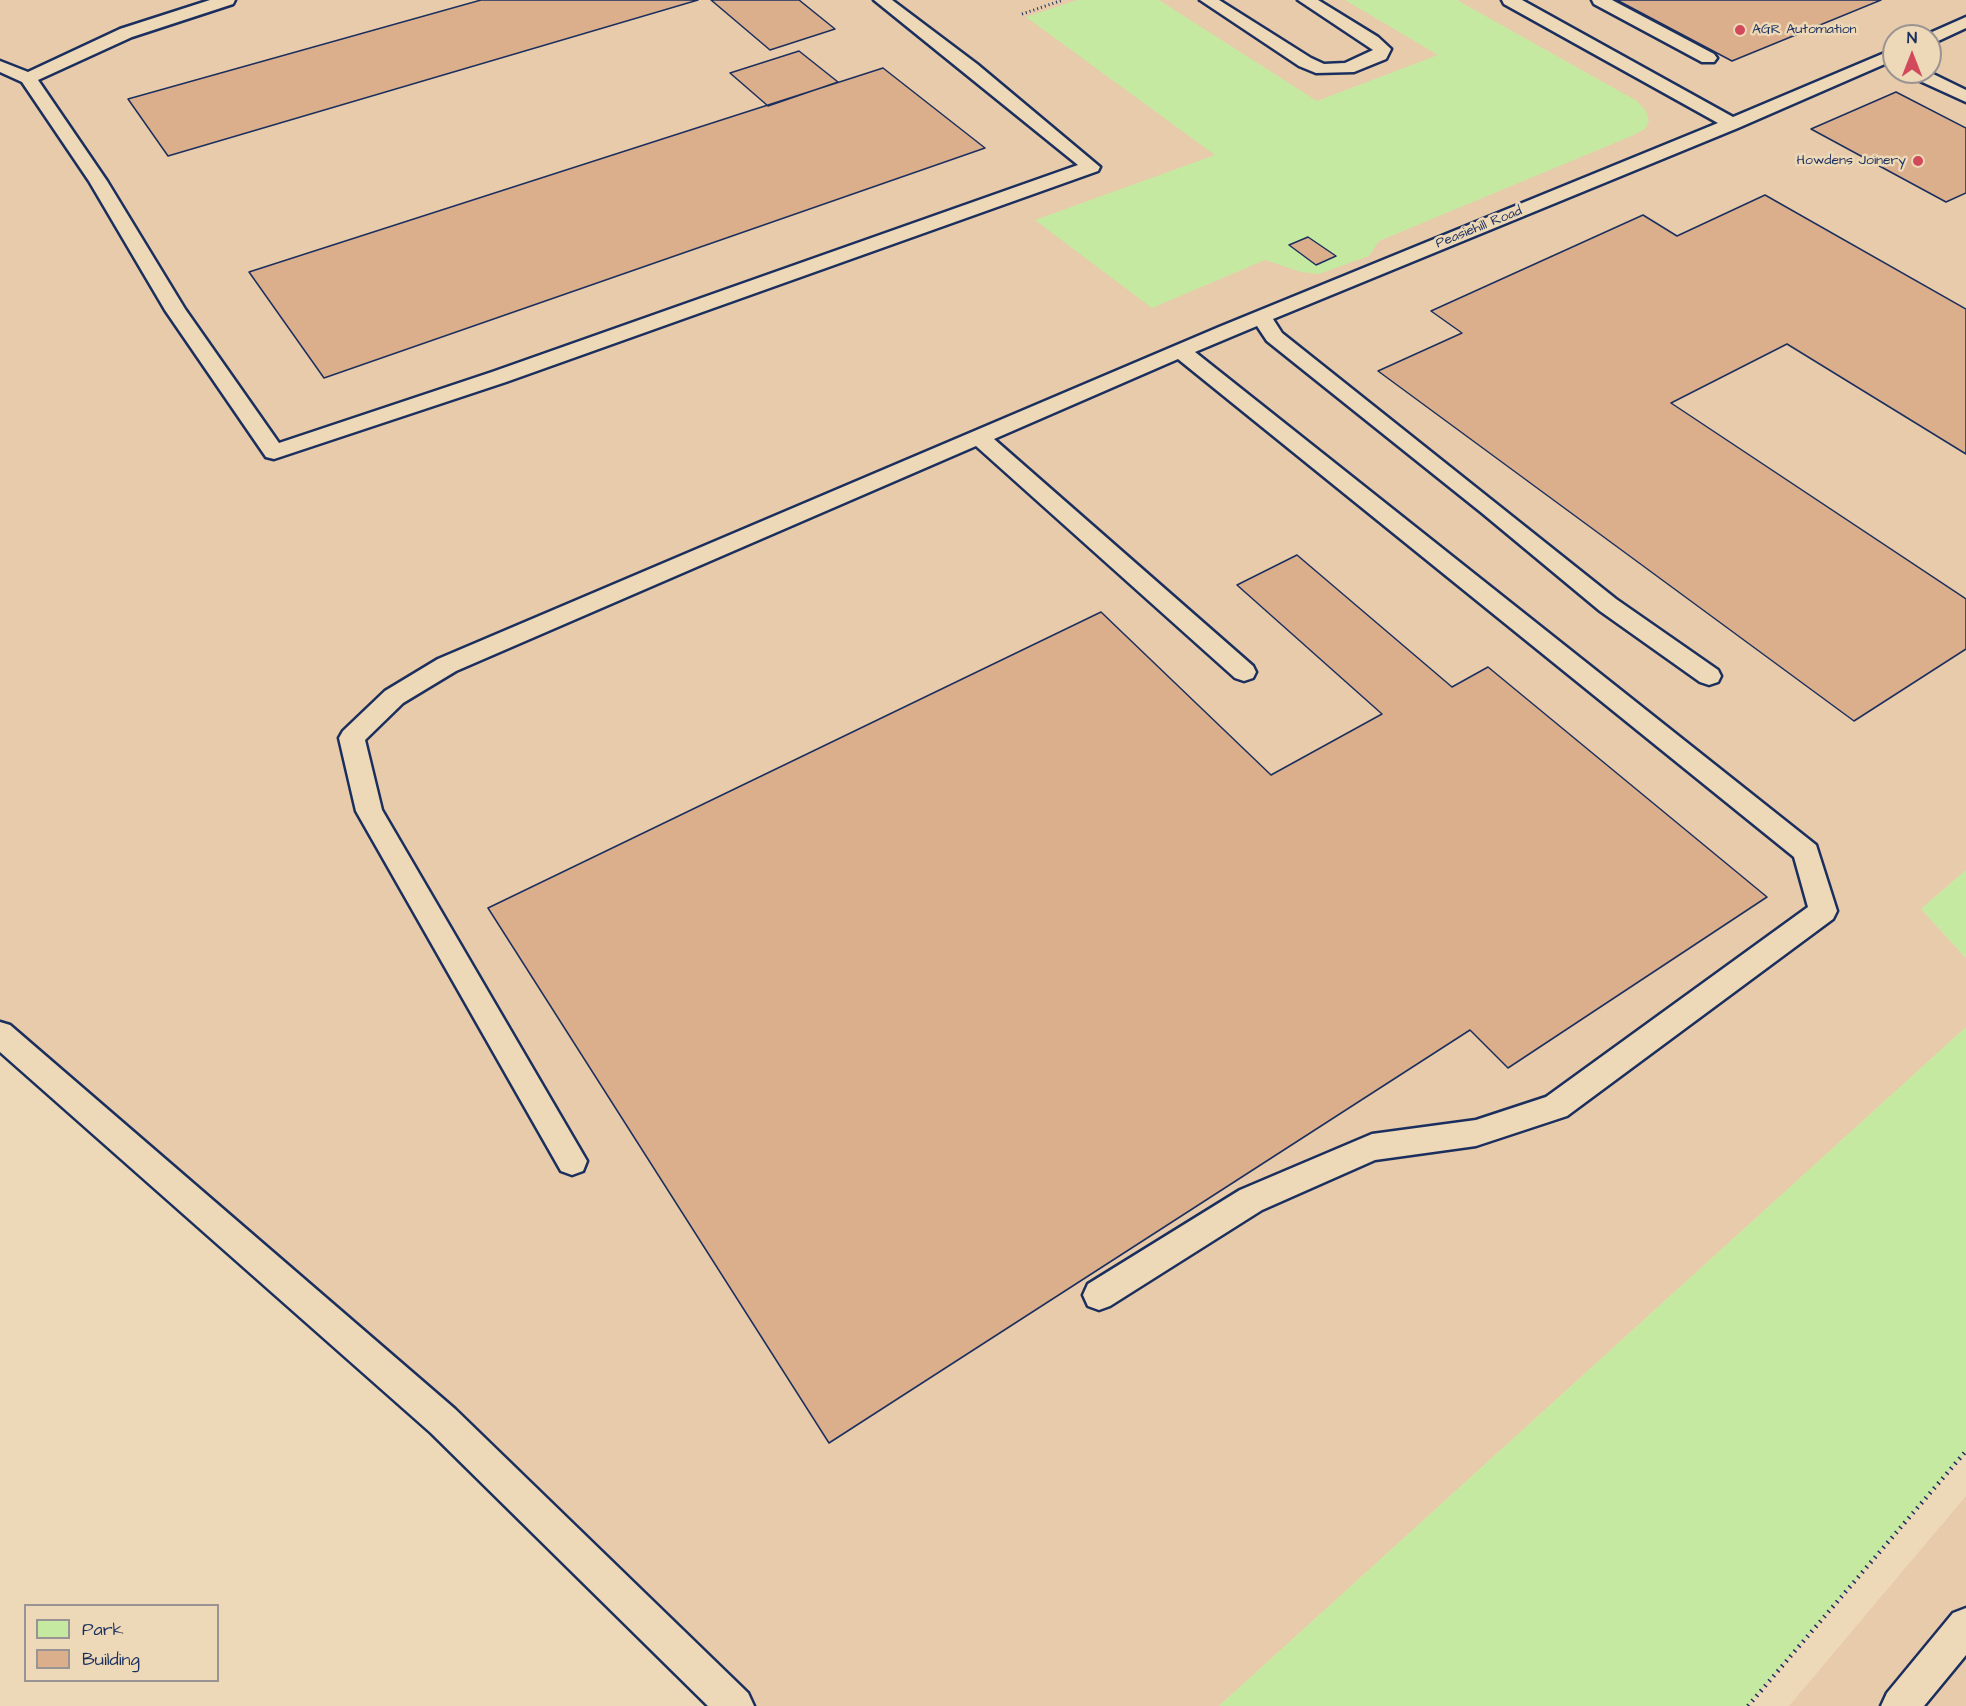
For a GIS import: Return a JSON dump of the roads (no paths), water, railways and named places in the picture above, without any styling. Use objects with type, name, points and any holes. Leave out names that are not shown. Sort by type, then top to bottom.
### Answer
[{"type":"lane","points":[[28,78],[126,33],[227,0]]},
{"type":"lane","points":[[0,66],[28,78],[98,181],[175,310],[274,452],[510,374],[1091,167],[971,68],[882,0]]},
{"type":"lane","points":[[1208,0],[1305,62],[1322,69],[1348,68],[1380,55],[1382,49],[1372,41],[1306,0]]},
{"type":"lane","points":[[1510,0],[1732,124]]},
{"type":"lane","points":[[1600,0],[1708,58]]},
{"type":"lane","points":[[1942,33],[1966,22]]},
{"type":"lane","name":"Peasiehill Road","points":[[572,1161],[369,811],[352,738],[394,696],[447,665],[1227,331],[1882,62]]},
{"type":"lane","points":[[1939,84],[1966,97]]},
{"type":"lane","points":[[1262,317],[1274,337],[1283,345],[1490,508],[1608,605],[1708,676]]},
{"type":"lane","points":[[1099,1295],[1251,1200],[1372,1147],[1476,1133],[1556,1107],[1823,911],[1806,852],[1181,351]]},
{"type":"lane","points":[[980,438],[1244,672]]},
{"type":"lane","points":[[0,1034],[443,1421],[735,1706]]},
{"type":"lane","points":[[1899,1706],[1966,1626]]},
{"type":"place","name":"AGR Automation","points":[[1740,30]]},
{"type":"place","name":"Howdens Joinery","points":[[1918,161]]}]
